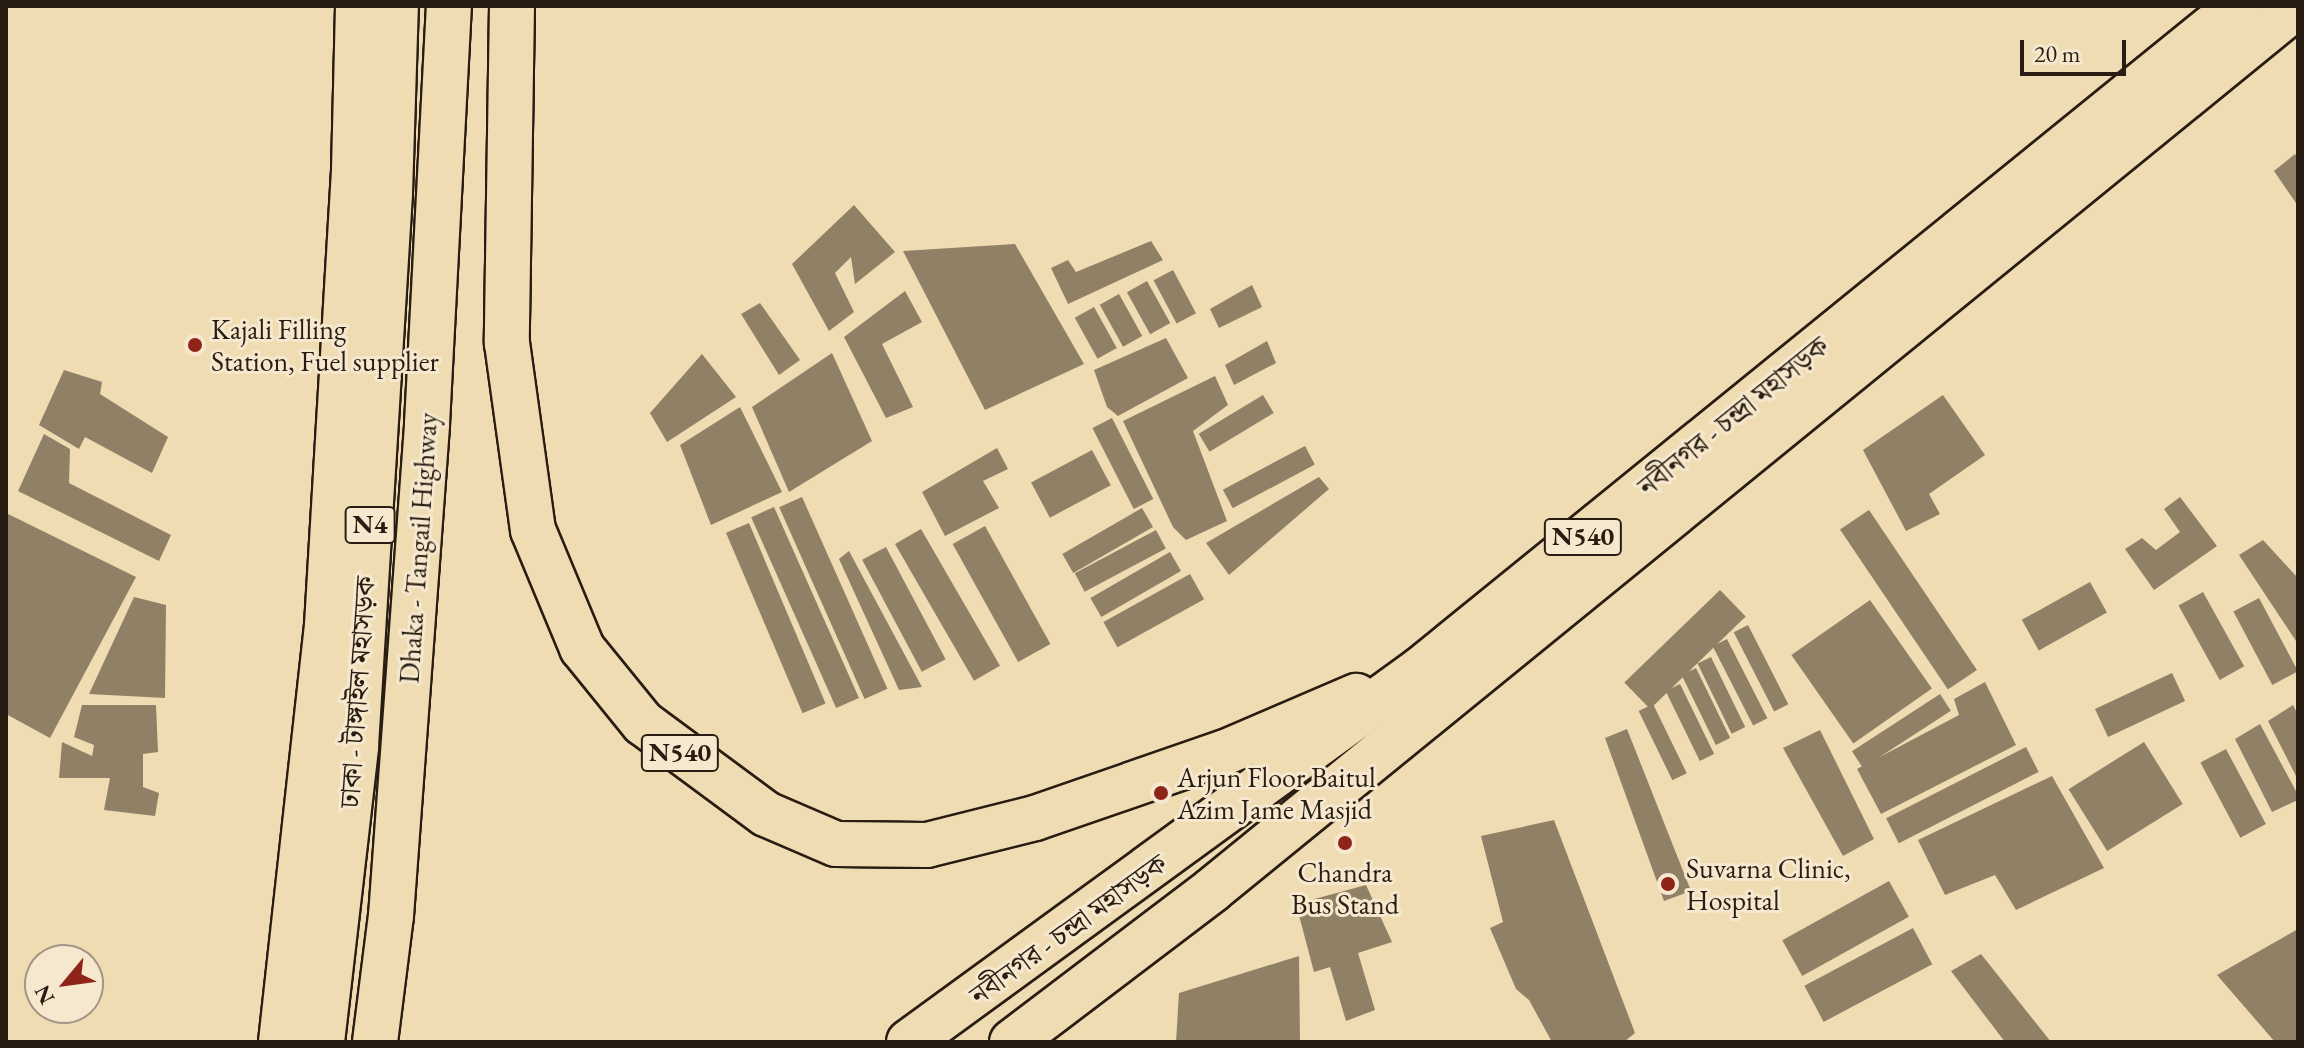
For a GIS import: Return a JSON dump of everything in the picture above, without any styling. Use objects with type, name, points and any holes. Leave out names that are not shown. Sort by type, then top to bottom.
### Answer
[{"type":"highway","points":[[281,1042],[327,625],[354,170],[358,6]]},
{"type":"highway","name":"ঢাকা - টাঙ্গাইল মহাসড়ক","points":[[322,1042],[356,746],[390,193],[396,6]]},
{"type":"highway","name":"Dhaka - Tangail Highway","points":[[375,1042],[391,916],[427,424],[449,6]]},
{"type":"highway","name":"N540","points":[[512,6],[507,343],[533,530],[582,648],[643,723],[714,779],[766,814],[836,844],[927,845],[1035,818],[1226,752],[1421,669]]},
{"type":"highway","name":"নবীনগর - চন্দ্রা মহাসড়ক","points":[[909,1042],[1421,669],[2238,6]]},
{"type":"highway","name":"নবীনগর - চন্দ্রা মহাসড়ক","points":[[1012,1042],[1212,890],[2297,6]]},
{"type":"building","points":[[2295,154],[2298,158],[2298,206],[2274,171]]},
{"type":"building","points":[[854,205],[895,252],[855,284],[851,257],[835,273],[854,312],[829,331],[792,264]]},
{"type":"building","points":[[1151,241],[1163,260],[1068,304],[1051,268],[1068,260],[1076,272]]},
{"type":"building","points":[[1015,244],[1084,364],[985,410],[903,251]]},
{"type":"building","points":[[1173,270],[1196,313],[1177,324],[1154,280]]},
{"type":"building","points":[[1147,281],[1170,323],[1150,334],[1127,292]]},
{"type":"building","points":[[1252,285],[1262,307],[1219,328],[1210,309]]},
{"type":"building","points":[[905,291],[922,322],[882,344],[913,407],[886,418],[844,337]]},
{"type":"building","points":[[1119,294],[1142,336],[1123,347],[1100,305]]},
{"type":"building","points":[[760,303],[800,360],[779,375],[741,314]]},
{"type":"building","points":[[1094,307],[1117,348],[1098,359],[1075,318]]},
{"type":"building","points":[[1166,338],[1188,378],[1118,416],[1107,407],[1094,370]]},
{"type":"building","points":[[1267,341],[1276,363],[1234,385],[1225,365]]},
{"type":"building","points":[[832,353],[872,441],[789,492],[752,407]]},
{"type":"building","points":[[702,354],[736,397],[667,442],[650,413]]},
{"type":"building","points":[[64,370],[102,382],[100,394],[168,437],[152,473],[85,437],[79,449],[39,425]]},
{"type":"building","points":[[1215,376],[1228,405],[1193,431],[1227,521],[1186,540],[1173,527],[1123,421]]},
{"type":"building","points":[[1263,395],[1274,413],[1210,452],[1199,434]]},
{"type":"building","points":[[1943,395],[1985,455],[1929,494],[1940,514],[1906,531],[1863,450]]},
{"type":"building","points":[[740,407],[782,492],[711,525],[680,445]]},
{"type":"building","points":[[1112,418],[1153,499],[1134,509],[1092,428]]},
{"type":"building","points":[[44,434],[70,449],[69,483],[171,535],[159,561],[18,491]]},
{"type":"building","points":[[1305,446],[1315,465],[1233,508],[1223,490]]},
{"type":"building","points":[[997,448],[1008,469],[983,481],[999,508],[945,536],[922,492]]},
{"type":"building","points":[[1092,450],[1111,485],[1050,518],[1031,482]]},
{"type":"building","points":[[1319,477],[1329,489],[1229,575],[1206,543]]},
{"type":"building","points":[[802,497],[887,689],[865,699],[779,507]]},
{"type":"building","points":[[2180,497],[2217,546],[2154,590],[2125,549],[2142,538],[2156,550],[2180,532],[2164,509]]},
{"type":"building","points":[[774,507],[859,698],[836,708],[751,517]]},
{"type":"building","points":[[1142,508],[1153,527],[1073,573],[1062,554]]},
{"type":"building","points":[[1869,510],[1977,670],[1948,690],[1840,530]]},
{"type":"building","points":[[6,513],[136,577],[50,738],[6,714]]},
{"type":"building","points":[[749,523],[826,703],[803,713],[726,533]]},
{"type":"building","points":[[985,526],[1050,644],[1018,662],[953,544]]},
{"type":"building","points":[[921,529],[1000,666],[974,681],[895,544]]},
{"type":"building","points":[[1156,530],[1166,549],[1085,592],[1075,573]]},
{"type":"building","points":[[2263,540],[2298,578],[2298,644],[2239,555]]},
{"type":"building","points":[[886,547],[946,659],[922,672],[862,560]]},
{"type":"building","points":[[849,551],[922,687],[899,690],[839,559]]},
{"type":"building","points":[[1170,552],[1181,571],[1101,617],[1090,598]]},
{"type":"building","points":[[1190,574],[1204,599],[1117,647],[1103,622]]},
{"type":"building","points":[[2090,582],[2107,613],[2039,650],[2022,620]]},
{"type":"building","points":[[1720,590],[1746,617],[1650,709],[1624,682]]},
{"type":"building","points":[[2203,592],[2244,666],[2220,680],[2179,606]]},
{"type":"building","points":[[134,597],[166,605],[165,698],[89,694]]},
{"type":"building","points":[[2259,598],[2298,671],[2272,685],[2233,612]]},
{"type":"building","points":[[1870,600],[1932,688],[1853,744],[1791,655]]},
{"type":"building","points":[[1748,625],[1788,704],[1774,712],[1734,632]]},
{"type":"building","points":[[1727,639],[1767,718],[1753,726],[1713,646]]},
{"type":"building","points":[[1711,657],[1745,727],[1732,734],[1698,664]]},
{"type":"building","points":[[1696,668],[1730,738],[1716,745],[1682,675]]},
{"type":"building","points":[[2172,673],[2185,701],[2108,737],[2095,709]]},
{"type":"building","points":[[1985,682],[2016,745],[1881,814],[1857,769],[1959,715],[1954,699]]},
{"type":"building","points":[[1680,684],[1714,754],[1700,761],[1666,691]]},
{"type":"building","points":[[1940,694],[1951,711],[1863,768],[1852,751]]},
{"type":"building","points":[[1653,704],[1687,773],[1672,780],[1639,711]]},
{"type":"building","points":[[82,705],[156,705],[158,752],[143,754],[143,787],[159,793],[155,816],[104,810],[110,778],[59,778],[62,742],[92,756],[94,745],[74,737]]},
{"type":"building","points":[[2293,705],[2298,715],[2298,780],[2268,721]]},
{"type":"building","points":[[2260,724],[2298,795],[2298,800],[2272,812],[2235,739]]},
{"type":"building","points":[[1627,729],[1691,891],[1664,901],[1605,738]]},
{"type":"building","points":[[1820,730],[1874,839],[1843,856],[1783,748]]},
{"type":"building","points":[[2144,742],[2183,804],[2107,851],[2069,789]]},
{"type":"building","points":[[2026,747],[2039,772],[1899,843],[1886,818]]},
{"type":"building","points":[[2226,749],[2266,824],[2240,838],[2200,763]]},
{"type":"building","points":[[2052,776],[2104,868],[2016,910],[1995,875],[1945,895],[1918,840]]},
{"type":"building","points":[[1554,820],[1635,1033],[1624,1042],[1552,1042],[1529,1000],[1516,989],[1490,928],[1503,922],[1481,836]]},
{"type":"building","points":[[1889,881],[1909,917],[1802,976],[1782,940]]},
{"type":"building","points":[[1366,885],[1392,942],[1358,953],[1375,1010],[1346,1021],[1330,967],[1314,972],[1296,904]]},
{"type":"building","points":[[1913,928],[1932,964],[1824,1022],[1804,986]]},
{"type":"building","points":[[2298,929],[2298,1042],[2275,1042],[2217,975]]},
{"type":"building","points":[[1981,954],[2051,1042],[2005,1042],[1951,971]]},
{"type":"building","points":[[1299,956],[1300,1042],[1176,1042],[1179,993]]},
{"type":"place","name":"Kajali Filling Station, Fuel supplier","points":[[195,345]]},
{"type":"place","name":"Arjun Floor Baitul Azim Jame Masjid","points":[[1161,793]]},
{"type":"place","name":"Chandra Bus Stand","points":[[1345,843]]},
{"type":"place","name":"Suvarna Clinic, Hospital","points":[[1668,884]]}]
